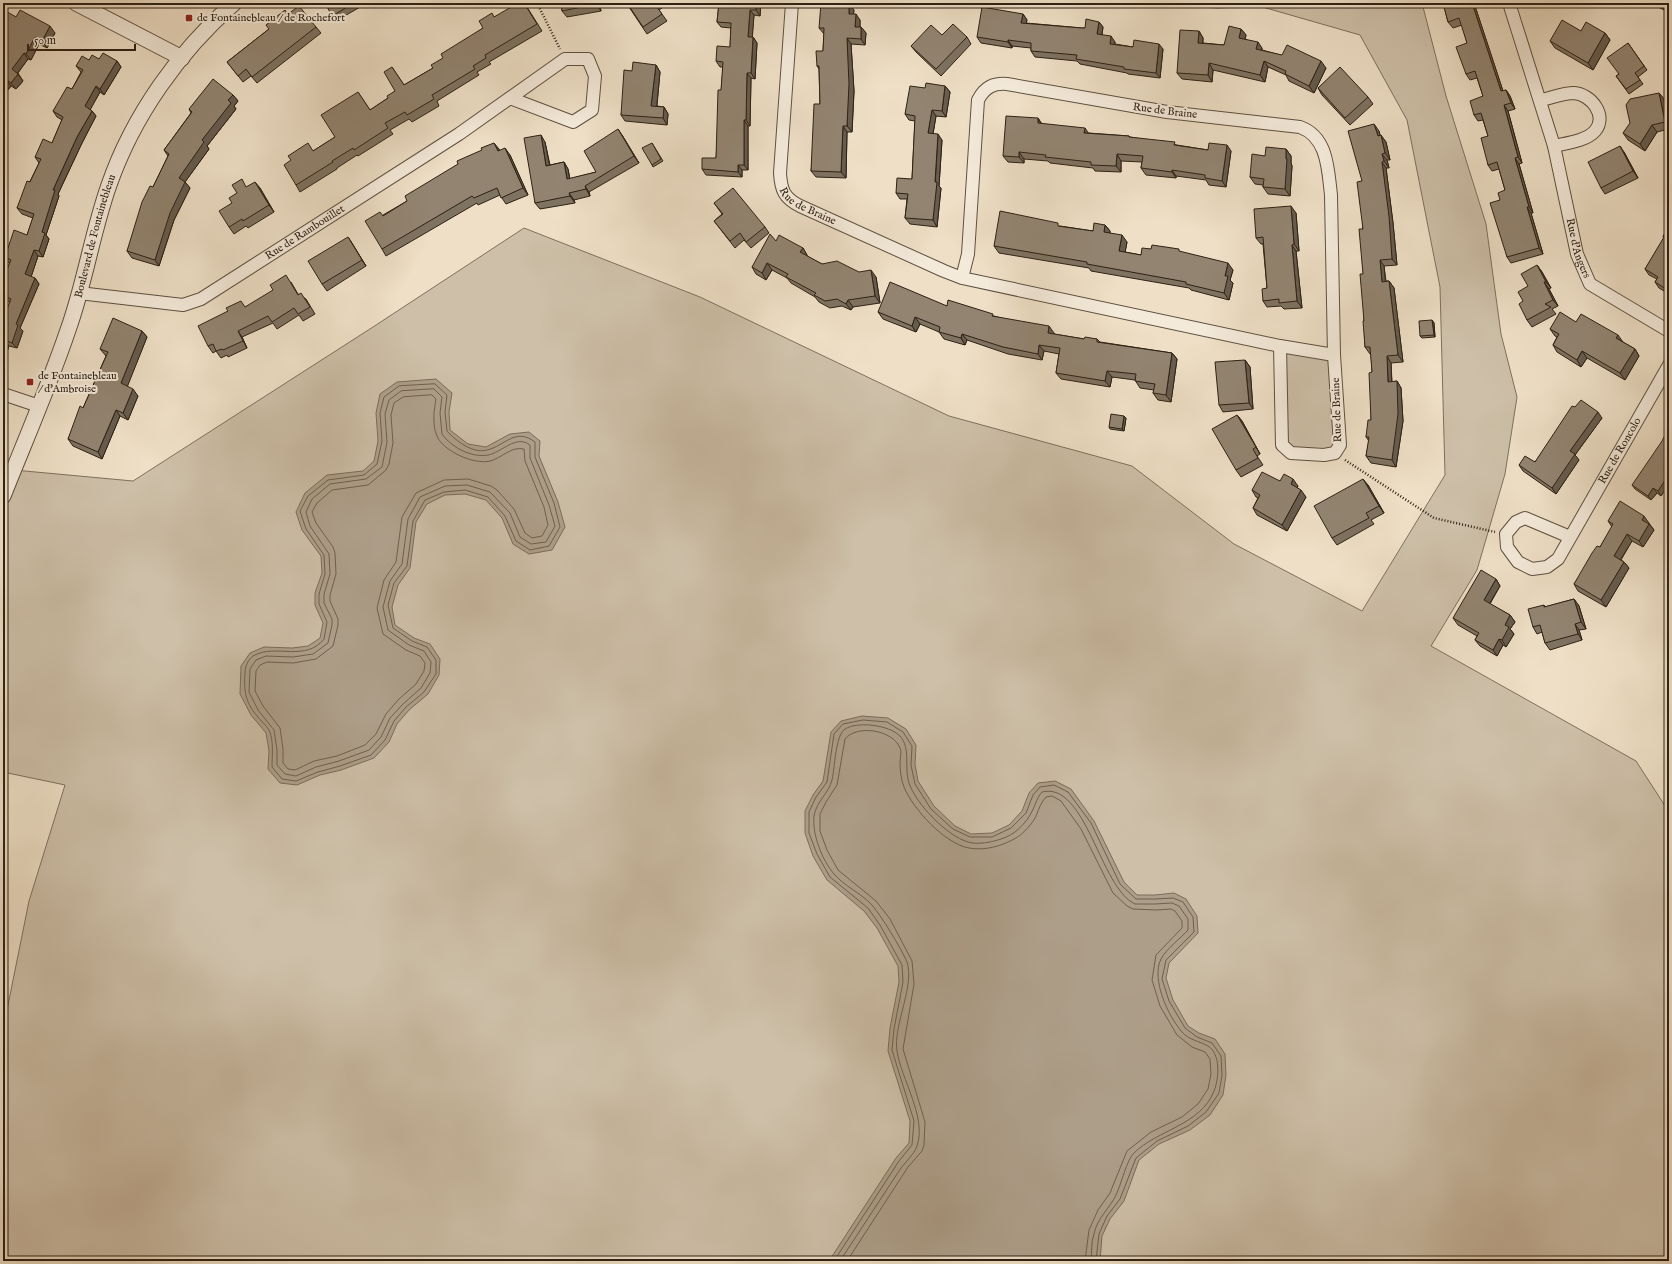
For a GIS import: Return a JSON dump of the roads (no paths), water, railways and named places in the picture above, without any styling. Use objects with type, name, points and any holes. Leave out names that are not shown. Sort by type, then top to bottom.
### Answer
[{"type":"street","points":[[76,3],[182,58]]},
{"type":"street","name":"Boulevard de Fontainebleau","points":[[3,496],[68,330],[98,217],[109,184],[123,152],[145,110],[163,82],[204,32],[234,3]]},
{"type":"street","name":"Rue de Braine","points":[[792,3],[780,173],[781,184],[786,196],[791,202],[962,278],[1280,346],[1334,355]]},
{"type":"street","name":"Rue d'Angers","points":[[1509,3],[1541,100],[1554,146],[1576,254],[1590,284],[1669,331]]},
{"type":"street","name":"Rue de Rambouillet","points":[[79,293],[183,305],[202,299],[459,134],[565,59],[588,60],[595,76],[592,110],[573,122],[510,98]]},
{"type":"street","name":"Rue de Braine","points":[[962,278],[968,254],[978,100],[986,88],[992,85],[1007,84],[1167,112],[1300,127],[1308,130],[1316,136],[1322,145],[1331,195],[1334,355],[1340,445],[1334,453],[1324,455],[1291,453],[1282,445],[1280,346]]},
{"type":"street","points":[[1541,100],[1573,93],[1582,94],[1590,98],[1596,105],[1598,113],[1596,130],[1589,136],[1554,146]]},
{"type":"street","name":"Rue de Roncolo","points":[[1570,537],[1525,518],[1516,522],[1506,534],[1507,547],[1518,562],[1532,569],[1547,567],[1558,558],[1669,365]]},
{"type":"street","points":[[3,394],[39,406]]},
{"type":"water","points":[[436,379],[452,393],[449,412],[450,430],[468,444],[486,447],[510,434],[529,432],[540,441],[539,456],[558,502],[565,527],[552,550],[529,554],[513,544],[502,518],[486,500],[465,494],[445,495],[427,504],[416,522],[410,568],[398,585],[392,607],[395,625],[414,638],[430,644],[440,659],[439,675],[428,694],[409,710],[397,724],[389,742],[374,758],[341,770],[320,775],[297,785],[280,783],[268,769],[269,751],[266,733],[251,715],[240,694],[241,666],[250,653],[264,647],[292,648],[308,646],[320,638],[323,623],[315,605],[315,593],[322,573],[321,556],[302,530],[296,512],[305,493],[327,475],[363,471],[374,461],[378,441],[376,413],[380,394],[397,382]]},
{"type":"water","points":[[862,716],[888,718],[906,729],[916,745],[915,764],[918,781],[934,806],[955,826],[971,834],[992,833],[1009,825],[1022,811],[1029,793],[1038,783],[1055,781],[1071,789],[1094,821],[1124,882],[1137,895],[1174,893],[1186,899],[1197,916],[1198,933],[1169,963],[1166,978],[1173,1000],[1188,1026],[1199,1033],[1215,1039],[1225,1054],[1226,1075],[1223,1095],[1210,1115],[1190,1130],[1159,1144],[1139,1160],[1124,1201],[1110,1219],[1102,1236],[1100,1261],[829,1261],[896,1158],[909,1143],[910,1121],[888,1051],[890,1028],[899,982],[898,966],[877,928],[864,911],[827,880],[813,856],[805,833],[805,811],[813,795],[823,781],[831,732],[841,721]]},
{"type":"place","name":"de Fontainebleau / de Rochefort","points":[[189,18]]},
{"type":"place","name":"de Fontainebleau / d'Ambroise","points":[[30,382]]}]
